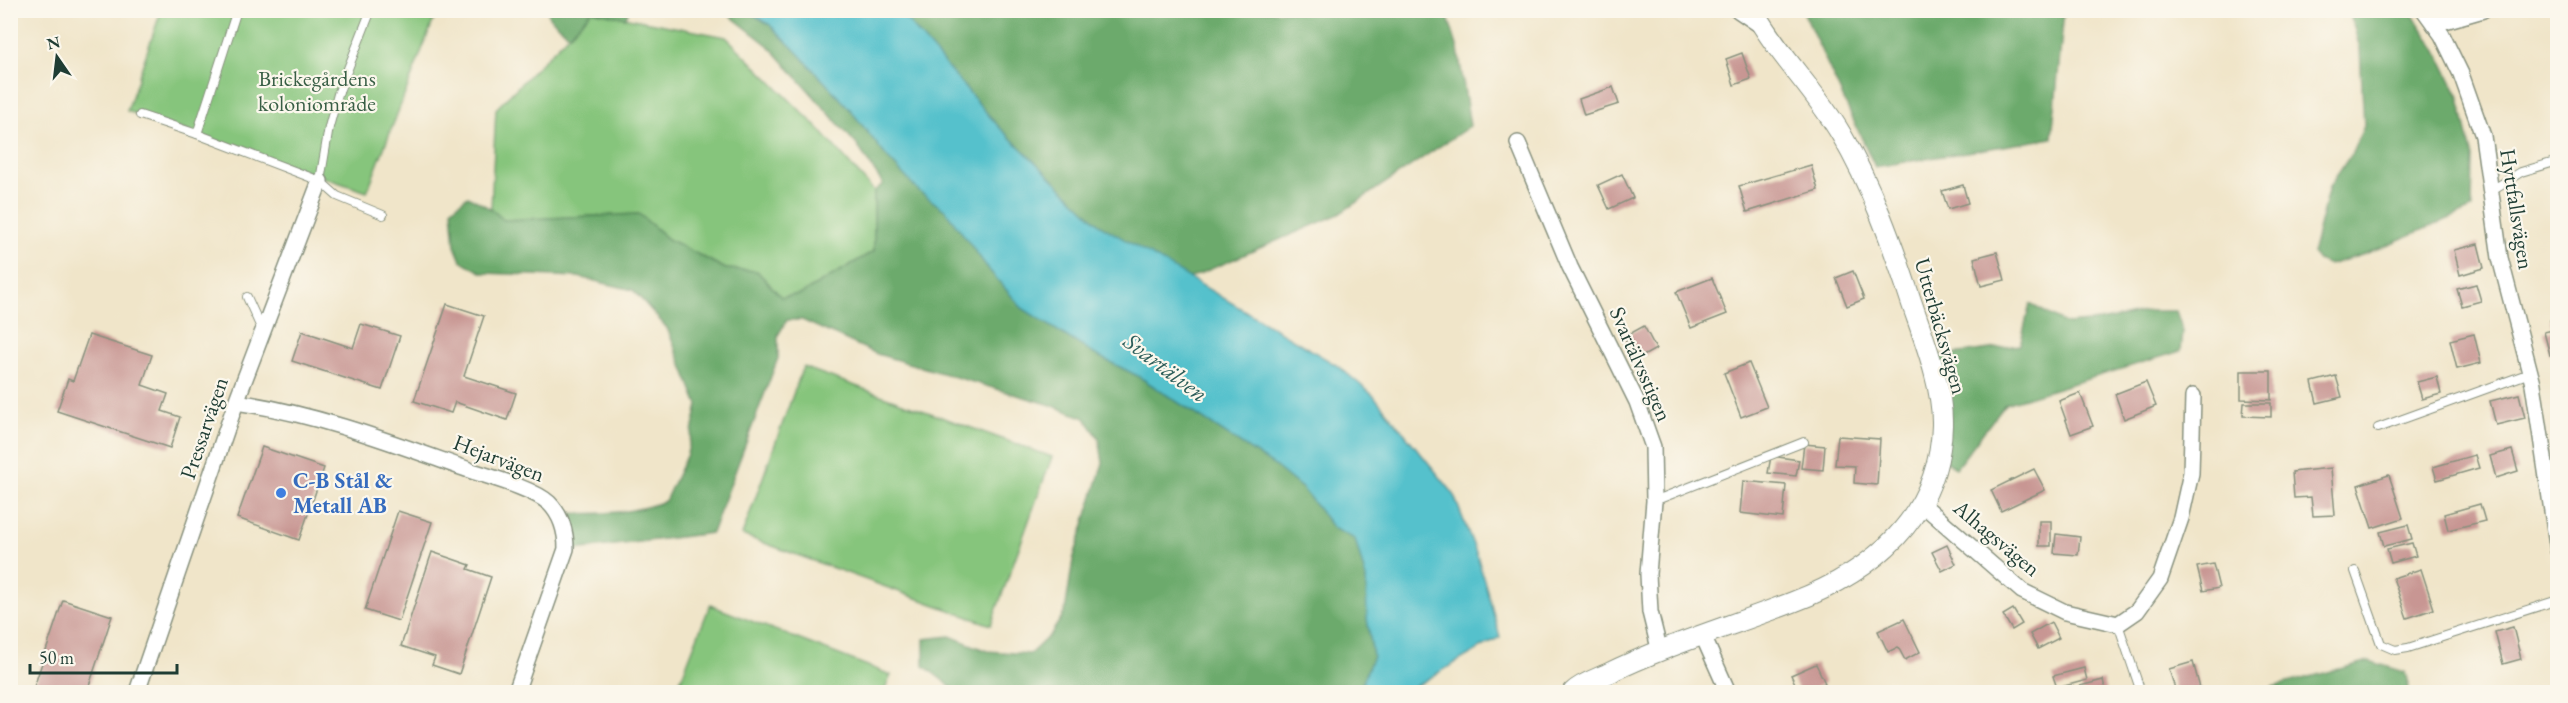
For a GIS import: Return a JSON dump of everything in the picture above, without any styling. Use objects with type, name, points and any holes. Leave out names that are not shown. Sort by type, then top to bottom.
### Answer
[{"type":"street","points":[[1738,10],[1766,29]]},
{"type":"street","name":"Utterbäcksvägen","points":[[1574,693],[1627,664],[1819,592],[1850,576],[1878,556],[1910,522],[1922,504],[1937,463],[1942,424],[1934,370],[1898,260],[1870,188],[1840,132],[1753,10]]},
{"type":"street","name":"Hyttfallsvägen","points":[[2424,10],[2461,74],[2483,136],[2500,258],[2530,373],[2558,551]]},
{"type":"street","points":[[2434,24],[2483,10]]},
{"type":"street","name":"Svartälvsstigen","points":[[1518,143],[1570,267],[1641,414],[1653,447],[1654,501],[1649,593],[1650,612],[1660,652]]},
{"type":"street","name":"Pressarvägen","points":[[137,693],[236,402],[320,181]]},
{"type":"street","points":[[2118,624],[2137,611],[2160,579],[2177,528],[2190,473],[2193,396]]},
{"type":"street","name":"Hejarvägen","points":[[236,402],[337,424],[516,486],[548,502],[559,516],[566,533],[566,549],[516,693]]},
{"type":"street","name":"Alhagsvägen","points":[[1922,504],[2022,591],[2065,612],[2118,624]]},
{"type":"street","points":[[1703,636],[1728,693]]},
{"type":"lane","points":[[197,134],[237,10]]},
{"type":"lane","points":[[320,181],[329,126],[338,94],[371,10]]},
{"type":"lane","points":[[140,115],[320,181],[337,196],[383,215]]},
{"type":"lane","points":[[2492,190],[2522,172],[2558,161]]},
{"type":"lane","points":[[247,297],[263,331]]},
{"type":"lane","points":[[2378,428],[2530,373]]},
{"type":"lane","points":[[1654,501],[1803,442]]},
{"type":"lane","points":[[2355,571],[2381,644],[2395,650],[2408,648],[2558,600]]},
{"type":"lane","points":[[2118,624],[2140,693]]},
{"type":"green space","points":[[548,10],[629,11],[625,18],[592,11],[569,35],[549,17]]},
{"type":"green space","name":"Brickegårdens koloniområde","points":[[161,11],[437,11],[367,192],[127,111]]},
{"type":"green space","points":[[592,11],[726,37],[817,127],[874,191],[874,251],[801,294],[781,297],[757,271],[726,269],[668,239],[639,214],[504,220],[491,209],[496,109]]},
{"type":"green space","points":[[724,11],[747,11],[769,24],[849,108],[887,157],[919,191],[946,211],[990,271],[1022,308],[1094,354],[1138,376],[1275,466],[1303,489],[1333,528],[1355,539],[1366,578],[1367,618],[1373,656],[1359,692],[958,692],[924,666],[924,639],[950,636],[987,651],[1030,654],[1051,634],[1065,612],[1073,560],[1103,463],[1099,438],[1085,418],[1048,404],[877,354],[802,320],[787,320],[778,335],[778,358],[712,533],[575,550],[569,513],[618,512],[665,501],[687,454],[698,405],[667,328],[633,290],[578,277],[483,273],[461,261],[455,246],[452,209],[468,196],[491,209],[504,220],[639,214],[668,239],[726,269],[757,271],[781,297],[801,294],[874,251],[874,191],[883,184],[857,145],[770,47]]},
{"type":"green space","points":[[899,11],[1446,11],[1458,49],[1470,126],[1339,214],[1188,279],[1100,225],[998,126]]},
{"type":"green space","points":[[1803,11],[2064,11],[2052,138],[1875,167]]},
{"type":"green space","points":[[2349,11],[2410,11],[2436,49],[2458,94],[2473,157],[2472,209],[2365,254],[2329,265],[2317,260],[2312,254],[2329,187],[2352,153],[2364,126],[2360,48]]},
{"type":"green space","points":[[2030,304],[2067,324],[2100,321],[2149,311],[2176,311],[2183,331],[2181,351],[2005,404],[1956,468],[1940,459],[1931,357],[2020,345]]},
{"type":"green space","points":[[803,367],[1052,457],[991,625],[742,535]]},
{"type":"green space","points":[[710,605],[891,675],[884,692],[676,692]]},
{"type":"green space","points":[[2369,661],[2405,672],[2410,692],[2271,692],[2272,687]]},
{"type":"water","name":"Svartälven","points":[[748,11],[899,11],[998,126],[1100,225],[1338,366],[1374,396],[1453,493],[1477,555],[1500,637],[1412,688],[1410,692],[1359,692],[1373,656],[1367,618],[1366,578],[1355,539],[1333,528],[1303,489],[1275,466],[1138,376],[1094,354],[1022,308],[990,271],[946,211],[919,191],[887,157],[849,108],[795,50],[769,24]]},
{"type":"building","points":[[1742,53],[1751,79],[1734,85],[1726,59]]},
{"type":"building","points":[[1613,87],[1619,104],[1584,115],[1579,99]]},
{"type":"building","points":[[1811,165],[1818,190],[1747,212],[1739,186]]},
{"type":"building","points":[[1622,174],[1633,198],[1609,209],[1598,185]]},
{"type":"building","points":[[1963,185],[1968,203],[1948,209],[1942,191]]},
{"type":"building","points":[[2478,244],[2484,268],[2460,275],[2454,250]]},
{"type":"building","points":[[1997,252],[2005,280],[1981,286],[1974,258]]},
{"type":"building","points":[[1853,271],[1864,299],[1847,306],[1836,278]]},
{"type":"building","points":[[1712,278],[1727,314],[1691,328],[1676,292]]},
{"type":"building","points":[[2476,284],[2481,301],[2462,306],[2457,289]]},
{"type":"building","points":[[447,304],[484,316],[464,376],[516,393],[507,420],[455,402],[451,413],[414,401]]},
{"type":"building","points":[[2558,317],[2558,353],[2550,355],[2544,332],[2553,330],[2550,320]]},
{"type":"building","points":[[361,324],[400,336],[382,390],[292,361],[302,331],[353,348]]},
{"type":"building","points":[[1644,326],[1656,349],[1636,360],[1624,337]]},
{"type":"building","points":[[2474,334],[2481,363],[2457,369],[2450,340]]},
{"type":"building","points":[[89,335],[152,355],[142,385],[168,394],[162,411],[180,417],[170,448],[57,411],[68,379],[73,381]]},
{"type":"building","points":[[1749,363],[1767,407],[1741,417],[1724,373]]},
{"type":"building","points":[[2241,371],[2271,371],[2271,400],[2241,399]]},
{"type":"building","points":[[2336,376],[2342,397],[2317,403],[2312,382]]},
{"type":"building","points":[[2437,377],[2441,394],[2422,399],[2417,382]]},
{"type":"building","points":[[2146,382],[2156,406],[2124,419],[2115,394]]},
{"type":"building","points":[[2080,393],[2093,426],[2071,434],[2059,401]]},
{"type":"building","points":[[2519,394],[2525,418],[2496,425],[2490,401]]},
{"type":"building","points":[[2244,403],[2271,403],[2271,417],[2243,416]]},
{"type":"building","points":[[1838,436],[1880,439],[1877,485],[1854,483],[1855,466],[1835,465]]},
{"type":"building","points":[[1804,444],[1825,446],[1823,470],[1801,468]]},
{"type":"building","name":"C-B Stål & Metall AB","points":[[262,447],[324,468],[299,540],[237,518]]},
{"type":"building","points":[[2512,450],[2518,471],[2496,478],[2490,456]]},
{"type":"building","points":[[2475,455],[2479,468],[2437,480],[2433,467]]},
{"type":"building","points":[[1771,456],[1799,460],[1796,476],[1768,473]]},
{"type":"building","points":[[2331,468],[2335,515],[2313,516],[2311,497],[2294,498],[2292,472]]},
{"type":"building","points":[[2034,469],[2045,490],[2001,511],[1991,490]]},
{"type":"building","points":[[2389,475],[2403,518],[2372,528],[2358,485]]},
{"type":"building","points":[[1743,481],[1786,485],[1783,518],[1740,513]]},
{"type":"building","points":[[2480,504],[2485,521],[2448,530],[2444,514]]},
{"type":"building","points":[[398,511],[432,522],[399,621],[365,610]]},
{"type":"building","points":[[2039,521],[2051,521],[2051,546],[2039,546]]},
{"type":"building","points":[[2408,525],[2412,539],[2384,546],[2380,532]]},
{"type":"building","points":[[2056,534],[2080,537],[2078,555],[2054,553]]},
{"type":"building","points":[[2412,543],[2416,556],[2391,563],[2387,549]]},
{"type":"building","points":[[1947,545],[1956,564],[1942,571],[1932,552]]},
{"type":"building","points":[[432,552],[470,565],[468,569],[491,577],[459,674],[432,665],[435,657],[401,646]]},
{"type":"building","points":[[2213,564],[2219,588],[2203,591],[2197,567]]},
{"type":"building","points":[[2421,569],[2434,609],[2407,618],[2393,578]]},
{"type":"building","points":[[63,600],[112,616],[87,692],[33,690]]},
{"type":"building","points":[[2013,609],[2022,624],[2012,630],[2003,615]]},
{"type":"building","points":[[1904,619],[1920,652],[1905,660],[1898,647],[1888,652],[1878,631]]},
{"type":"building","points":[[2051,622],[2059,638],[2038,649],[2030,634]]},
{"type":"building","points":[[2513,627],[2521,659],[2503,664],[2495,632]]},
{"type":"building","points":[[2193,662],[2201,692],[2176,692],[2169,669]]},
{"type":"building","points":[[1816,664],[1825,683],[1799,692],[1791,675]]},
{"type":"building","points":[[2084,668],[2087,680],[2057,688],[2053,676]]},
{"type":"building","points":[[2103,680],[2106,692],[2082,692],[2080,686]]},
{"type":"place","name":"C-B Stål & Metall AB","points":[[281,493]]}]
